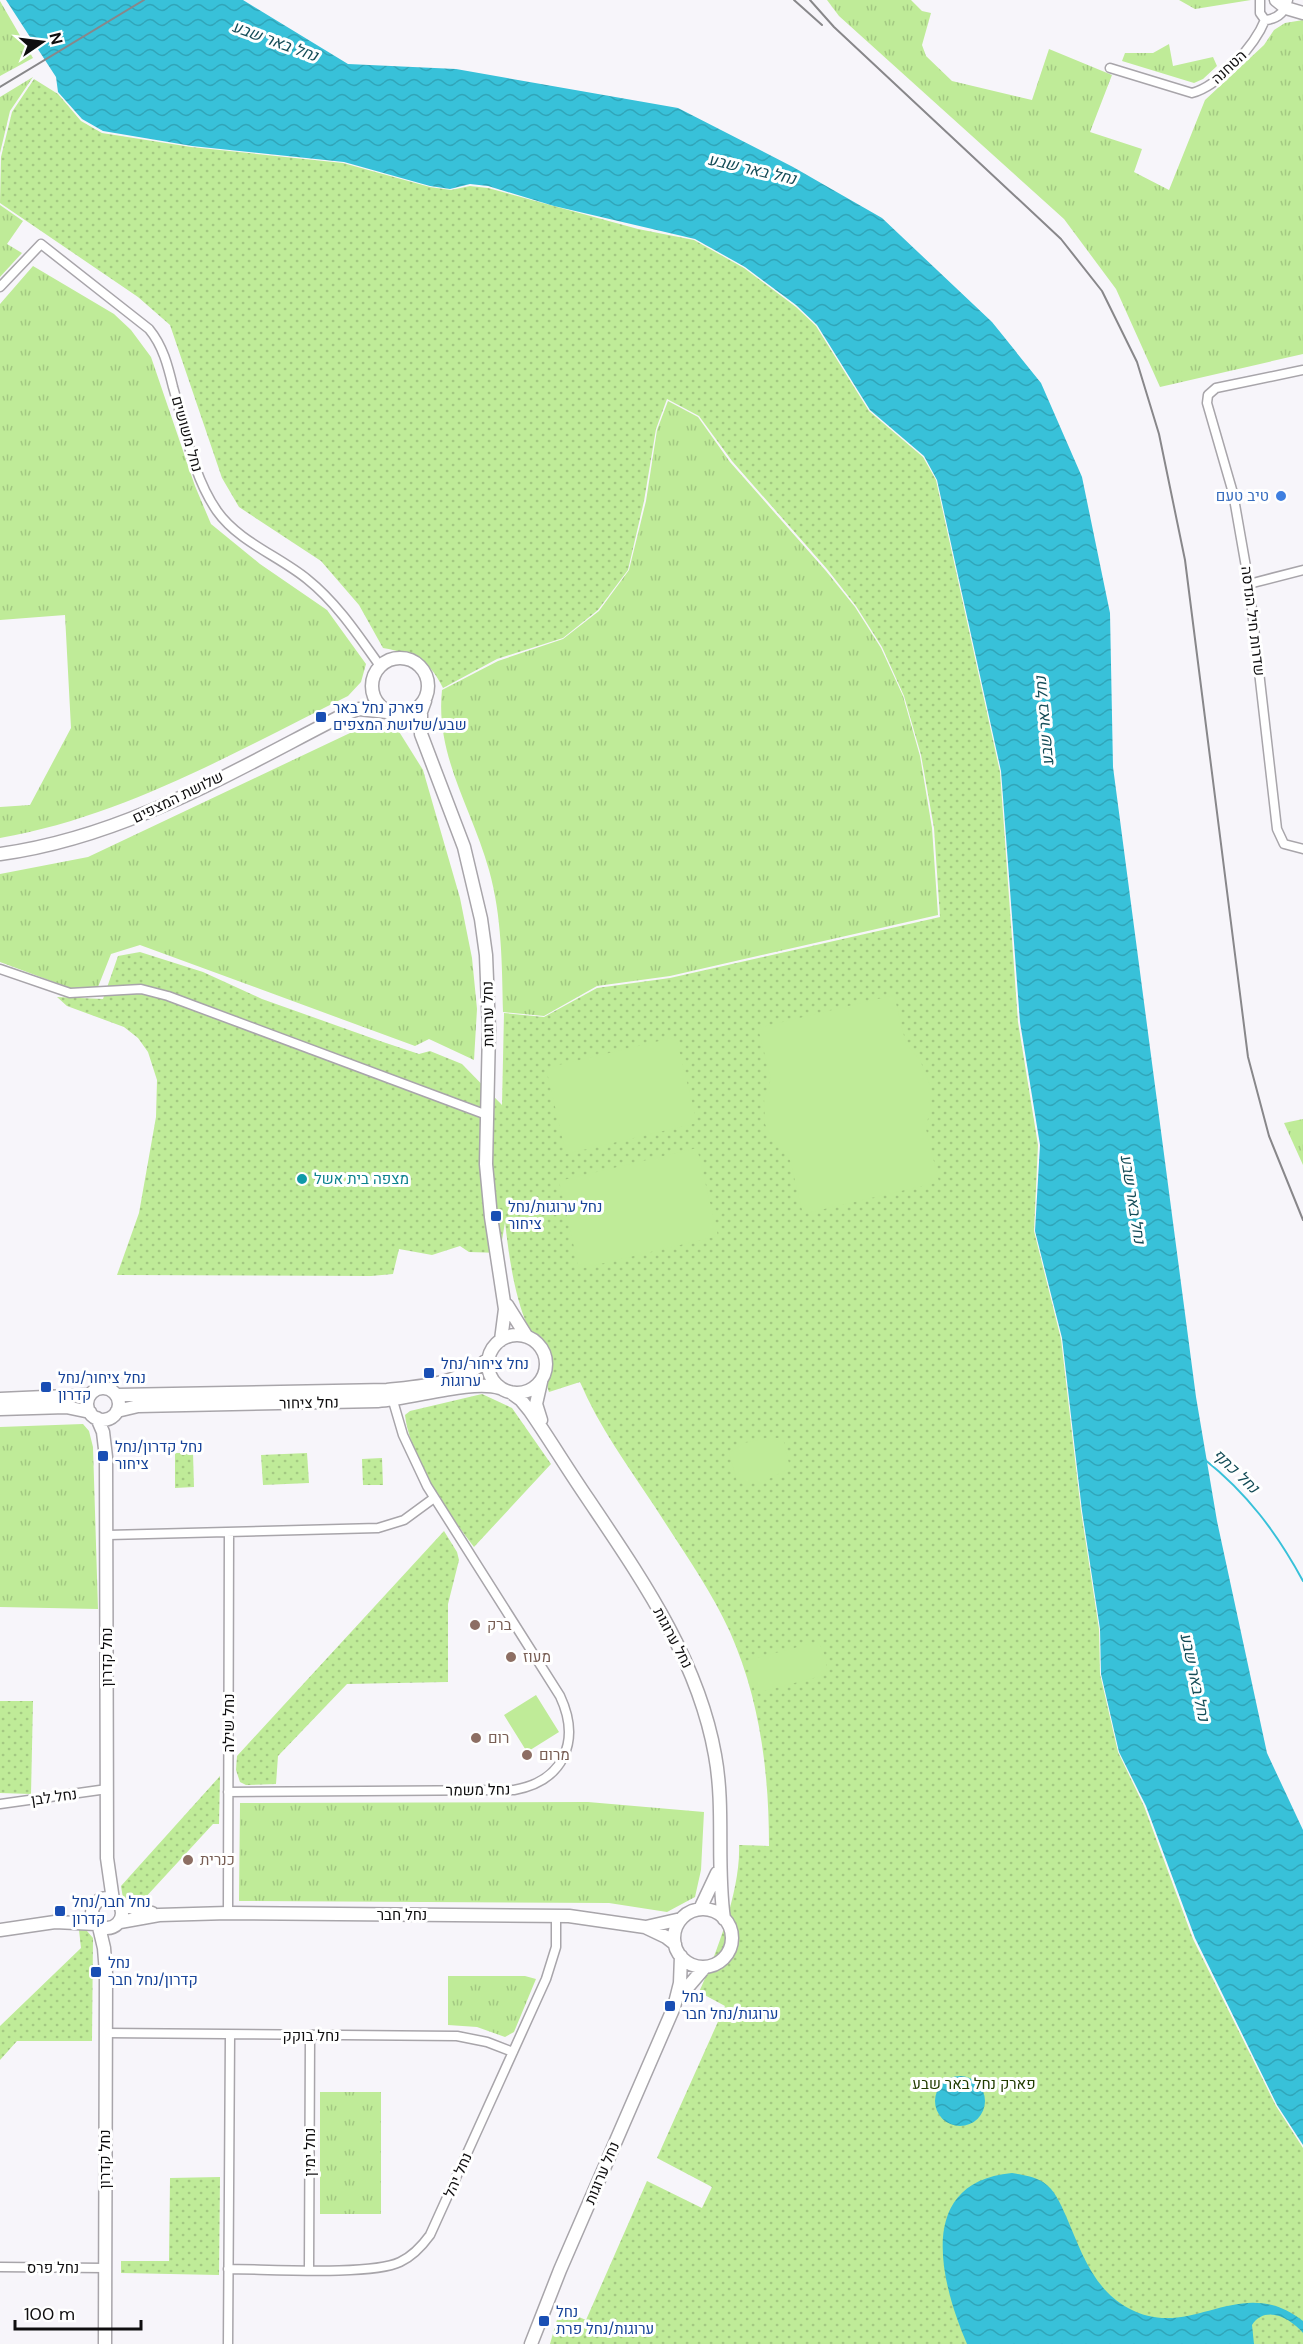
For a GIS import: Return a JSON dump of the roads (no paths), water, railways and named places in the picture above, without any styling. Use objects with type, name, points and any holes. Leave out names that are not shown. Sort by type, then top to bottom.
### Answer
[{"type":"street","points":[[1260,0],[1260,13],[1265,20],[1278,16],[1283,3],[1303,13]]},
{"type":"street","name":"הטחנה","points":[[1110,68],[1192,93],[1197,92],[1210,85],[1253,44],[1265,20]]},
{"type":"street","name":"נחל משושים","points":[[0,287],[41,244],[149,329],[162,348],[195,465],[218,513],[243,536],[321,591],[337,607],[380,666]]},
{"type":"street","name":"שדרות חיל הנדסה","points":[[1303,370],[1220,387],[1208,395],[1207,407],[1233,493],[1249,584],[1261,674],[1266,748],[1278,834],[1287,846],[1303,849]]},
{"type":"street","points":[[1249,584],[1303,570]]},
{"type":"street","points":[[396,658],[414,661],[426,674],[429,683],[425,701],[411,713],[389,713],[375,700],[372,684],[380,666],[396,658]]},
{"type":"street","name":"שלושת המצפים","points":[[346,713],[367,694],[372,684]]},
{"type":"street","name":"נחל ערוגות","points":[[425,701],[420,723],[424,743],[455,821],[481,919],[489,990],[488,1190],[503,1293],[505,1322],[501,1340]]},
{"type":"street","name":"שלושת המצפים","points":[[0,854],[65,842],[128,822],[346,713],[359,709],[389,713]]},
{"type":"street","name":"נחל ערוגות","points":[[389,713],[411,725],[424,743]]},
{"type":"street","points":[[0,969],[70,993],[141,989],[168,996],[487,1115]]},
{"type":"street","name":"נחל ערוגות","points":[[503,1293],[514,1319],[527,1337]]},
{"type":"street","points":[[513,1335],[527,1337],[537,1343],[544,1354],[546,1367],[542,1379],[528,1391],[505,1390],[490,1376],[488,1359],[492,1348],[501,1340],[513,1335]]},
{"type":"street","name":"נחל ציחור","points":[[117,1395],[393,1389],[463,1376],[477,1370],[488,1359]]},
{"type":"street","name":"נחל ערוגות","points":[[542,1379],[536,1404],[547,1435]]},
{"type":"street","name":"נחל ציחור","points":[[116,1413],[138,1406],[393,1401],[477,1384],[505,1390]]},
{"type":"street","points":[[0,1400],[90,1395],[103,1388],[117,1395],[119,1402],[116,1413],[104,1420],[66,1407],[0,1409]]},
{"type":"street","name":"נחל ערוגות","points":[[505,1390],[524,1403],[547,1435],[665,1620],[690,1670],[709,1726],[719,1783],[719,1869],[724,1919]]},
{"type":"street","points":[[90,1395],[88,1405],[93,1415]]},
{"type":"street","name":"נחל משמר","points":[[228,1792],[514,1790],[543,1780],[558,1766],[564,1756],[570,1734],[564,1705],[434,1498],[403,1435],[393,1401]]},
{"type":"street","name":"נחל קדרון","points":[[106,1457],[116,1413]]},
{"type":"street","name":"נחל קדרון","points":[[93,1415],[103,1432],[106,1457],[108,1535],[107,1858],[116,1902]]},
{"type":"street","points":[[108,1535],[387,1527],[404,1520],[434,1498]]},
{"type":"street","name":"נחל שילה","points":[[228,1913],[229,1532]]},
{"type":"street","name":"נחל לבן","points":[[0,1804],[107,1789]]},
{"type":"street","name":"נחל קדרון","points":[[96,1903],[107,1858]]},
{"type":"street","name":"נחל ערוגות","points":[[700,1909],[719,1869]]},
{"type":"street","points":[[0,1930],[55,1922],[117,1924],[122,1915],[116,1902],[96,1903],[55,1922]]},
{"type":"street","name":"נחל חבר","points":[[116,1902],[159,1915]]},
{"type":"street","points":[[96,1903],[92,1917],[97,1925]]},
{"type":"street","points":[[700,1909],[712,1911],[724,1919],[731,1935],[729,1948],[718,1962],[705,1967],[692,1964],[681,1956],[675,1944],[675,1931],[681,1919],[700,1909]]},
{"type":"street","name":"נחל חבר","points":[[117,1924],[159,1915],[228,1913],[591,1917],[645,1927],[675,1944]]},
{"type":"street","name":"נחל יהל","points":[[228,2269],[388,2266],[406,2259],[422,2246],[430,2235],[551,1966],[557,1940],[556,1916]]},
{"type":"street","name":"נחל חבר","points":[[645,1927],[681,1919]]},
{"type":"street","name":"נחל קדרון","points":[[106,1973],[117,1924]]},
{"type":"street","name":"נחל קדרון","points":[[97,1925],[104,1948],[106,1973],[105,2344]]},
{"type":"street","name":"נחל ערוגות","points":[[674,2007],[680,1983],[681,1956]]},
{"type":"street","name":"נחל ערוגות","points":[[532,2343],[674,2007],[690,1981],[705,1967]]},
{"type":"street","name":"נחל בוקק","points":[[106,2033],[463,2037],[487,2042],[513,2052]]},
{"type":"street","points":[[228,2344],[230,2035]]},
{"type":"street","name":"נחל ימין","points":[[309,2269],[310,2036]]},
{"type":"street","name":"נחל פרס","points":[[0,2267],[105,2268]]},
{"type":"water","name":"נחל באר שבע","points":[[6,0],[243,0],[348,64],[456,69],[678,108],[793,167],[882,218],[992,322],[1041,383],[1082,477],[1110,613],[1113,767],[1196,1397],[1217,1521],[1267,1753],[1303,1830],[1303,2145],[1277,2105],[1195,1938],[1146,1806],[1119,1752],[1101,1674],[1100,1629],[1082,1511],[1062,1338],[1035,1231],[1040,1145],[1020,1022],[1001,771],[937,480],[924,456],[870,410],[817,325],[796,305],[745,267],[695,239],[554,206],[488,186],[470,184],[450,189],[430,186],[344,162],[192,146],[103,131],[82,119],[58,92],[56,77]]},
{"type":"water","points":[[965,2076],[978,2083],[984,2091],[984,2111],[978,2119],[970,2125],[955,2126],[942,2119],[936,2111],[935,2096],[942,2083],[950,2077]]},
{"type":"water","points":[[1012,2173],[1035,2178],[1051,2189],[1097,2280],[1106,2291],[1128,2308],[1151,2317],[1173,2318],[1236,2304],[1258,2303],[1280,2308],[1303,2321],[1303,2333],[1285,2319],[1264,2315],[1252,2325],[1254,2344],[967,2344],[949,2292],[944,2265],[943,2238],[948,2214],[960,2195],[981,2180]]},
{"type":"waterway","name":"נחל כתף","points":[[1204,1459],[1220,1472],[1260,1515],[1283,1546],[1303,1581]]},
{"type":"railway","points":[[0,87],[144,0]]},
{"type":"railway","points":[[794,0],[822,25]]},
{"type":"railway","points":[[810,0],[834,27],[1061,239],[1102,291],[1137,362],[1159,434],[1185,560],[1248,1057],[1269,1136],[1303,1220]]},
{"type":"place","name":"טיב טעם","points":[[1281,496]]},
{"type":"place","name":"פארק נחל באר שבע/שלושת המצפים","points":[[321,717]]},
{"type":"place","name":"מצפה בית אשל","points":[[302,1179]]},
{"type":"place","name":"נחל ערוגות/נחל ציחור","points":[[496,1216]]},
{"type":"place","name":"נחל ציחור/נחל ערוגות","points":[[429,1373]]},
{"type":"place","name":"נחל ציחור/נחל קדרון","points":[[46,1387]]},
{"type":"place","name":"נחל קדרון/נחל ציחור","points":[[103,1456]]},
{"type":"place","name":"ברק","points":[[475,1625]]},
{"type":"place","name":"מעוז","points":[[511,1657]]},
{"type":"place","name":"רום","points":[[476,1738]]},
{"type":"place","name":"מרום","points":[[527,1755]]},
{"type":"place","name":"כנרית","points":[[188,1860]]},
{"type":"place","name":"נחל חבר/נחל קדרון","points":[[60,1911]]},
{"type":"place","name":"נחל קדרון/נחל חבר","points":[[96,1972]]},
{"type":"place","name":"נחל ערוגות/נחל חבר","points":[[670,2006]]},
{"type":"place","name":"נחל ערוגות/נחל פרת","points":[[544,2321]]},
{"type":"park label","name":"פארק נחל באר שבע","points":[[974,2084]]}]
